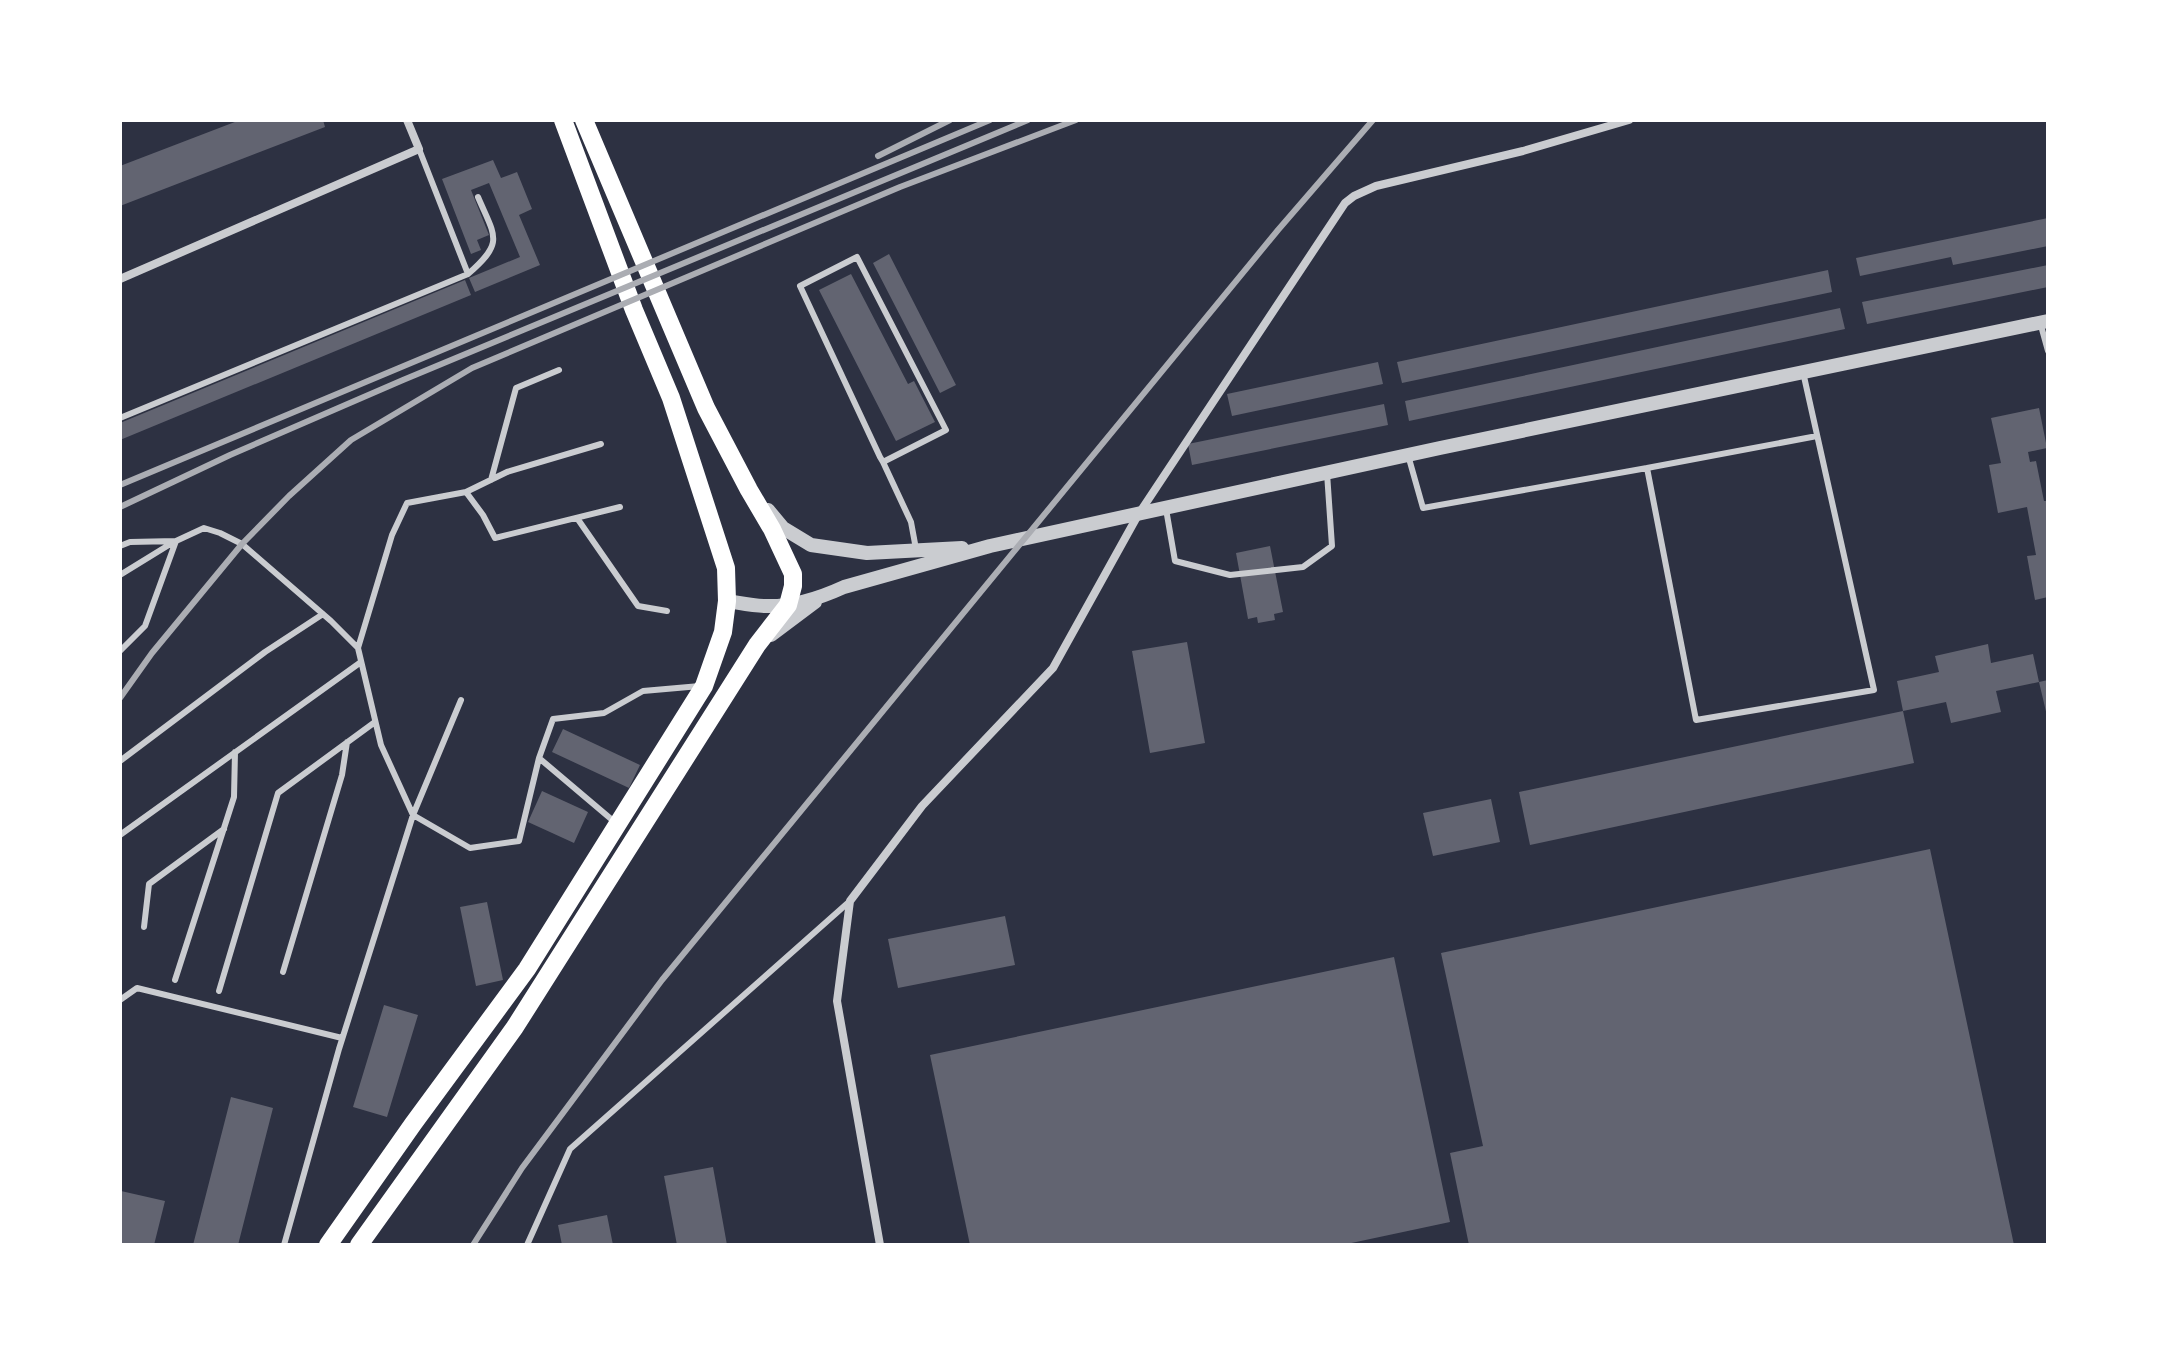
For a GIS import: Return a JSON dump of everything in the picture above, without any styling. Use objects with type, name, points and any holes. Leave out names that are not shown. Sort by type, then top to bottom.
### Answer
[{"type":"main road","points":[[328,1245],[527,969],[704,686],[723,632],[727,601],[726,568],[671,398],[634,310],[563,120]]},
{"type":"main road","points":[[359,1245],[515,1027],[757,645],[788,605],[793,586],[793,574],[772,529],[706,408],[584,120]]},
{"type":"street","points":[[120,279],[419,149],[407,120]]},
{"type":"street","points":[[880,1245],[837,1001],[850,901],[922,806],[1053,668],[1138,515],[1345,203],[1376,186],[1523,151],[1629,120]]},
{"type":"street","points":[[727,601],[765,606],[788,605],[990,546],[2044,321]]},
{"type":"street","points":[[749,490],[783,528],[811,545],[867,553],[990,546]]},
{"type":"street","points":[[757,645],[822,597]]},
{"type":"lane","points":[[419,149],[468,274]]},
{"type":"lane","points":[[120,418],[468,274],[491,250],[494,235],[478,197]]},
{"type":"lane","points":[[883,462],[946,430],[857,257],[800,286],[911,522],[916,551],[915,568]]},
{"type":"lane","points":[[2044,321],[2048,351]]},
{"type":"lane","points":[[491,480],[516,388],[559,370]]},
{"type":"lane","points":[[1647,468],[1696,720],[1874,690],[1803,372]]},
{"type":"lane","points":[[1408,455],[1423,508],[1817,436]]},
{"type":"lane","points":[[601,444],[507,472],[466,492],[407,503],[392,535],[358,648],[381,745],[413,815],[470,848],[519,841],[539,758],[553,719],[604,713],[643,691],[704,686]]},
{"type":"lane","points":[[1166,509],[1175,561],[1230,575],[1303,567],[1332,546],[1327,473]]},
{"type":"lane","points":[[466,492],[495,538],[620,507]]},
{"type":"lane","points":[[577,518],[638,606],[667,611]]},
{"type":"lane","points":[[120,575],[204,528],[242,544],[358,648]]},
{"type":"lane","points":[[120,546],[130,542],[176,541]]},
{"type":"lane","points":[[120,651],[145,626],[176,541]]},
{"type":"lane","points":[[120,761],[265,652],[323,614]]},
{"type":"lane","points":[[120,835],[361,662]]},
{"type":"lane","points":[[284,1245],[342,1038],[413,815],[461,700]]},
{"type":"lane","points":[[219,991],[278,793],[375,722]]},
{"type":"lane","points":[[283,972],[342,775],[347,742]]},
{"type":"lane","points":[[175,980],[234,797],[235,752]]},
{"type":"lane","points":[[539,758],[618,825]]},
{"type":"lane","points":[[144,927],[149,884],[224,829]]},
{"type":"lane","points":[[527,1245],[570,1149],[850,901]]},
{"type":"lane","points":[[120,1000],[137,988],[342,1038]]},
{"type":"building","points":[[240,120],[323,120],[325,127],[120,206],[120,166]]},
{"type":"building","points":[[493,160],[501,178],[517,172],[532,209],[519,215],[540,265],[475,292],[469,278],[520,257],[489,183],[471,190],[489,235],[477,240],[481,250],[471,254],[442,179]]},
{"type":"building","points":[[2048,218],[2048,246],[1953,265],[1951,257],[1860,276],[1856,258]]},
{"type":"building","points":[[889,254],[956,385],[940,393],[873,263]]},
{"type":"building","points":[[2048,265],[2048,287],[1867,324],[1862,302]]},
{"type":"building","points":[[1828,270],[1832,292],[1402,383],[1397,362]]},
{"type":"building","points":[[851,274],[908,384],[914,381],[935,422],[896,441],[819,290]]},
{"type":"building","points":[[465,280],[471,295],[120,440],[120,423]]},
{"type":"building","points":[[1840,308],[1845,329],[1409,421],[1405,401]]},
{"type":"building","points":[[1378,362],[1383,384],[1232,416],[1227,394]]},
{"type":"building","points":[[1384,404],[1388,425],[1192,465],[1188,444]]},
{"type":"building","points":[[2039,408],[2047,448],[2028,452],[2030,462],[2036,461],[2044,501],[2048,501],[2048,597],[2035,600],[2027,556],[2036,555],[2027,507],[1998,513],[1989,465],[2001,463],[1991,418]]},
{"type":"building","points":[[1270,546],[1283,612],[1274,614],[1275,620],[1258,623],[1257,617],[1248,619],[1236,553]]},
{"type":"building","points":[[1187,642],[1205,743],[1150,753],[1132,651]]},
{"type":"building","points":[[1988,644],[1991,663],[2033,654],[2039,682],[1996,691],[2001,712],[1951,723],[1946,702],[1903,711],[1897,681],[1939,672],[1935,656]]},
{"type":"building","points":[[2048,680],[2048,720],[2039,682]]},
{"type":"building","points":[[1903,711],[1914,763],[1530,845],[1519,792]]},
{"type":"building","points":[[563,729],[640,765],[629,788],[552,752]]},
{"type":"building","points":[[542,791],[588,812],[574,843],[528,822]]},
{"type":"building","points":[[1491,799],[1500,842],[1433,856],[1423,813]]},
{"type":"building","points":[[1930,849],[2014,1245],[1469,1245],[1450,1153],[1483,1146],[1441,953]]},
{"type":"building","points":[[487,902],[503,980],[476,986],[460,907]]},
{"type":"building","points":[[1005,916],[1015,965],[898,988],[888,939]]},
{"type":"building","points":[[1394,957],[1450,1222],[1342,1245],[970,1245],[930,1055]]},
{"type":"building","points":[[384,1005],[418,1015],[387,1117],[353,1107]]},
{"type":"building","points":[[231,1097],[273,1108],[238,1245],[193,1245]]},
{"type":"building","points":[[713,1167],[727,1245],[677,1245],[664,1176]]},
{"type":"building","points":[[121,1191],[165,1201],[154,1245],[120,1245]]},
{"type":"building","points":[[607,1215],[613,1245],[562,1245],[558,1225]]},
{"type":"railway","points":[[878,156],[950,120]]},
{"type":"railway","points":[[120,485],[990,120]]},
{"type":"railway","points":[[120,507],[230,455],[403,380],[1028,120]]},
{"type":"railway","points":[[120,698],[152,653],[242,544],[351,440],[472,368],[900,187],[1076,120]]},
{"type":"railway","points":[[473,1245],[522,1168],[662,980],[1278,230],[1373,120]]}]
